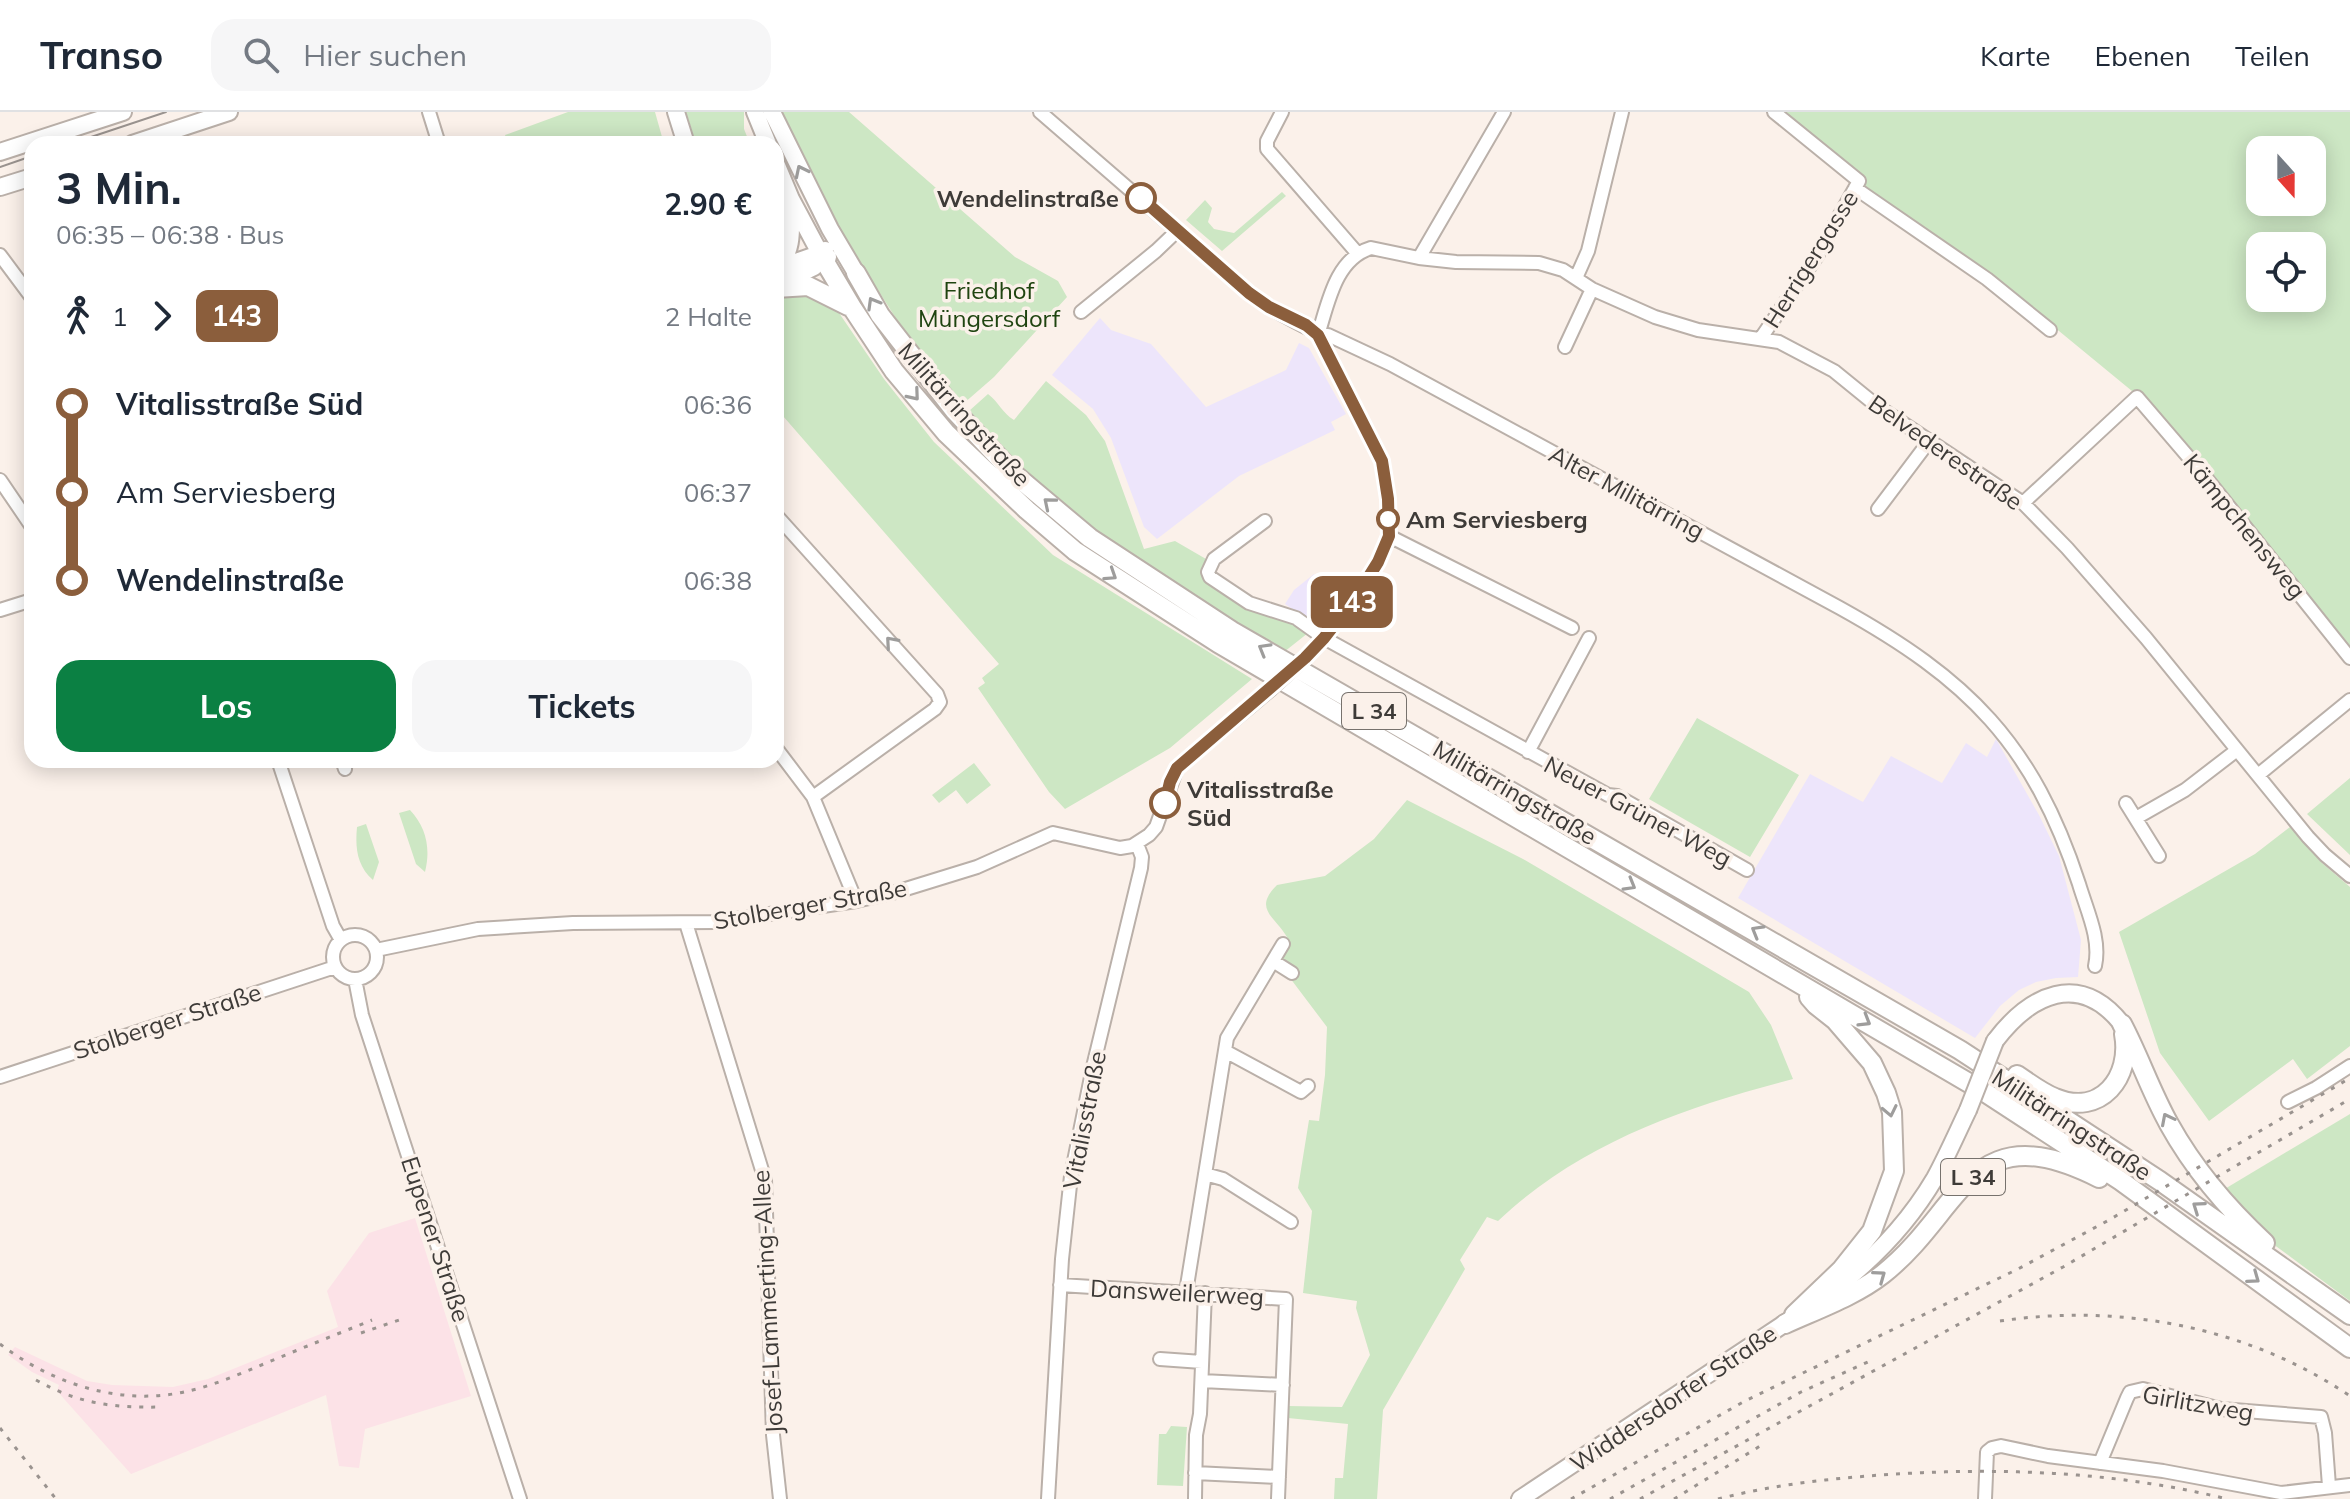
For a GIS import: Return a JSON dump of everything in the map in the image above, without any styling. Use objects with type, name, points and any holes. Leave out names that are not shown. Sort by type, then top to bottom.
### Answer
[{"type":"highway","name":"Militärringstraße","points":[[822,257],[894,371],[946,433],[1075,551],[1218,643],[1986,1093],[2121,1181],[2350,1348]]},
{"type":"highway","name":"Militärringstraße","points":[[856,273],[880,315],[954,410],[1015,475],[1090,538],[1232,631],[1960,1050],[2160,1181],[2350,1315]]},
{"type":"highway","points":[[784,286],[808,286],[853,309]]},
{"type":"highway","name":"L 34","points":[[1785,1324],[1841,1270],[1872,1231],[1894,1171],[1892,1112],[1872,1063],[1798,982]]},
{"type":"highway","name":"L 34","points":[[1960,1050],[2000,1065],[2054,1098],[2065,1101],[2091,1100],[2107,1093],[2124,1067],[2126,1046],[2122,1024]]},
{"type":"highway","name":"L 34","points":[[2122,1024],[2168,1124],[2195,1165],[2225,1204],[2263,1242],[2331,1300]]},
{"type":"highway","name":"L 34","points":[[1785,1324],[1843,1298],[1881,1276],[1910,1251],[1965,1182],[1994,1162],[2015,1157],[2036,1155],[2064,1161],[2191,1232]]},
{"type":"main road","points":[[42,136],[91,117],[123,112]]},
{"type":"main road","points":[[156,136],[229,112]]},
{"type":"main road","points":[[676,112],[684,136]]},
{"type":"main road","points":[[755,112],[765,136]]},
{"type":"main road","name":"Militärringstraße","points":[[772,112],[784,136]]},
{"type":"main road","name":"Militärringstraße","points":[[784,136],[830,229],[856,273]]},
{"type":"main road","points":[[0,152],[24,143]]},
{"type":"main road","points":[[0,187],[24,180]]},
{"type":"main road","name":"Militärringstraße","points":[[784,182],[822,257]]},
{"type":"main road","points":[[784,260],[792,234],[791,199]]},
{"type":"main road","points":[[784,282],[814,267],[822,257],[830,229]]},
{"type":"main road","points":[[784,266],[808,257],[836,257],[856,273]]},
{"type":"main road","name":"L 34","points":[[1785,1324],[1839,1286],[1875,1255],[1906,1221],[1935,1178],[1968,1110],[1995,1041],[2018,1013],[2036,1001],[2060,993],[2081,994],[2109,1009],[2122,1024]]},
{"type":"main road","name":"Widdersdorfer Straße","points":[[1520,1499],[1785,1324]]},
{"type":"street","points":[[429,112],[436,136]]},
{"type":"street","name":"Alter Militärring","points":[[1040,112],[1255,298],[1306,325],[1318,335],[1328,335],[1371,355],[1840,608],[1905,647],[1966,692],[1997,725],[2029,768],[2050,809],[2092,924],[2098,952],[2095,966]]},
{"type":"street","points":[[1137,844],[1156,827],[1176,770],[1270,690],[1324,638],[1358,594],[1378,562],[1389,536],[1388,499],[1382,461],[1318,335],[1341,270],[1358,254],[1271,154],[1267,141],[1282,112]]},
{"type":"street","points":[[1419,258],[1504,112]]},
{"type":"street","points":[[1576,278],[1588,251],[1622,112]]},
{"type":"street","points":[[1774,112],[1857,184],[1987,279],[2050,330]]},
{"type":"street","name":"Herrigergasse","points":[[1761,338],[1817,256],[1857,184]]},
{"type":"street","points":[[1081,312],[1178,230]]},
{"type":"street","name":"Belvederestraße","points":[[1358,254],[1371,248],[1456,262],[1539,263],[1563,270],[1625,305],[1698,330],[1779,342],[1821,364],[1877,406],[2023,503],[2146,638],[2325,855],[2350,876]]},
{"type":"street","points":[[0,255],[24,287]]},
{"type":"street","points":[[1565,347],[1592,289]]},
{"type":"street","name":"Kämpchensweg","points":[[2023,503],[2137,397],[2254,535],[2350,658]]},
{"type":"street","points":[[1878,509],[1930,440]]},
{"type":"street","points":[[0,480],[24,515]]},
{"type":"street","points":[[1265,521],[1214,559],[1208,572],[1210,577],[1249,603],[1296,618],[1324,638]]},
{"type":"street","points":[[784,524],[877,625],[937,694],[940,702],[935,709],[813,797]]},
{"type":"street","points":[[1389,536],[1572,628]]},
{"type":"street","points":[[0,610],[24,602]]},
{"type":"street","name":"Neuer Grüner Weg","points":[[1324,638],[1747,870]]},
{"type":"street","name":"Neuer Grüner Weg","points":[[1528,752],[1589,638]]},
{"type":"street","points":[[2258,775],[2350,700]]},
{"type":"street","points":[[2136,818],[2185,790],[2237,750]]},
{"type":"street","points":[[784,759],[813,797],[856,901]]},
{"type":"street","points":[[281,768],[333,926],[341,940]]},
{"type":"street","points":[[2126,803],[2159,856]]},
{"type":"street","name":"Stolberger Straße","points":[[376,950],[478,929],[742,919],[856,901],[977,867],[1053,833],[1120,848],[1137,844]]},
{"type":"street","name":"Vitalisstraße","points":[[1048,1499],[1060,1285],[1071,1176],[1093,1067],[1141,868],[1142,857],[1137,844]]},
{"type":"street","name":"Josef-Lammerting-Allee","points":[[686,923],[765,1180],[773,1435],[780,1499]]},
{"type":"street","points":[[355,934],[372,942],[376,950],[375,966],[369,974],[355,979],[347,978],[335,967],[333,950],[341,940],[355,934]]},
{"type":"street","points":[[1186,1292],[1225,1051],[1232,1026],[1283,944]]},
{"type":"street","points":[[1273,961],[1292,973]]},
{"type":"street","name":"Stolberger Straße","points":[[0,1077],[335,967]]},
{"type":"street","name":"Eupener Straße","points":[[355,979],[362,1015],[520,1499]]},
{"type":"street","points":[[1225,1051],[1301,1092],[1308,1086]]},
{"type":"street","points":[[2288,1102],[2350,1066]]},
{"type":"street","points":[[1205,1174],[1219,1177],[1291,1222]]},
{"type":"street","name":"Dansweilerweg","points":[[1060,1285],[1286,1299],[1278,1499]]},
{"type":"street","points":[[1195,1499],[1205,1293]]},
{"type":"street","points":[[1160,1359],[1202,1362]]},
{"type":"street","points":[[1202,1381],[1283,1385]]},
{"type":"street","name":"Girlitzweg","points":[[2100,1463],[2130,1392],[2143,1389],[2230,1411],[2321,1417],[2324,1421],[2329,1486]]},
{"type":"street","points":[[1985,1499],[1987,1452],[2001,1446],[2281,1493],[2350,1485]]},
{"type":"street","points":[[1195,1473],[1279,1477]]},
{"type":"shaded area","points":[[1100,318],[1111,330],[1151,344],[1206,407],[1286,370],[1299,343],[1309,348],[1346,414],[1331,422],[1335,430],[1239,476],[1157,539],[1144,527],[1111,438],[1093,409],[1052,375]]},
{"type":"shaded area","points":[[1314,574],[1339,602],[1313,623],[1285,604],[1294,590]]},
{"type":"shaded area","points":[[1996,739],[2059,856],[2081,940],[2078,977],[2036,982],[2019,990],[2000,1006],[1975,1038],[1738,898],[1810,774],[1863,802],[1891,756],[1942,783],[1966,743],[1987,757]]},
{"type":"shaded area","points":[[415,1218],[471,1396],[365,1429],[359,1468],[339,1466],[326,1395],[131,1474],[57,1391],[59,1385],[32,1372],[8,1355],[15,1347],[87,1381],[112,1385],[173,1387],[208,1379],[338,1327],[327,1291],[369,1233]]},
{"type":"green space","points":[[568,112],[655,112],[662,136],[505,136]]},
{"type":"green space","points":[[686,112],[744,112],[747,136],[694,136]]},
{"type":"green space","name":"Friedhof Müngersdorf","points":[[782,112],[849,112],[1015,257],[1058,281],[1067,297],[994,377],[963,404],[897,320],[839,229]]},
{"type":"green space","points":[[1776,112],[2350,112],[2350,649],[2149,405],[1938,238],[1865,190],[1863,184]]},
{"type":"green space","points":[[1282,192],[1286,196],[1222,251],[1186,220],[1205,200],[1212,208],[1208,222],[1214,229],[1234,233]]},
{"type":"green space","points":[[812,293],[835,307],[884,379],[934,442],[1053,555],[1252,679],[1170,748],[1065,809],[1049,792],[978,688],[985,683],[982,678],[999,664],[784,417],[784,295]]},
{"type":"green space","points":[[1046,381],[1086,415],[1105,441],[1144,549],[1175,541],[1206,559],[1202,570],[1207,580],[1293,622],[1308,633],[1284,652],[1162,576],[1046,490],[995,443],[969,411],[988,394],[1014,420]]},
{"type":"green space","points":[[1697,718],[1799,775],[1750,857],[1649,799]]},
{"type":"green space","points":[[974,763],[991,785],[967,804],[956,790],[939,803],[932,795]]},
{"type":"green space","points":[[2350,778],[2350,855],[2307,814]]},
{"type":"green space","points":[[1407,800],[1523,859],[1749,992],[1771,1025],[1793,1079],[1713,1102],[1636,1131],[1564,1170],[1498,1221],[1487,1217],[1460,1260],[1465,1269],[1383,1410],[1377,1499],[1334,1499],[1335,1478],[1343,1478],[1348,1424],[1288,1418],[1286,1409],[1289,1406],[1342,1407],[1370,1355],[1356,1308],[1357,1301],[1303,1293],[1312,1211],[1298,1188],[1309,1120],[1319,1121],[1327,1027],[1290,978],[1281,954],[1289,941],[1269,914],[1266,901],[1277,885],[1325,876],[1374,839]]},
{"type":"green space","points":[[410,810],[426,838],[425,872],[416,864],[399,813]]},
{"type":"green space","points":[[366,824],[379,862],[373,880],[363,869],[357,849],[357,827]]},
{"type":"green space","points":[[2290,827],[2322,863],[2350,887],[2350,1046],[2307,1079],[2293,1059],[2209,1121],[2160,1053],[2119,932],[2255,854]]},
{"type":"green space","points":[[2350,1114],[2350,1301],[2273,1244],[2223,1190]]},
{"type":"green space","points":[[1171,1426],[1187,1427],[1183,1486],[1157,1485],[1159,1434],[1166,1434]]},
{"type":"tram line","points":[[94,136],[166,112]]},
{"type":"tram line","points":[[0,167],[24,159]]},
{"type":"railway","points":[[1571,1499],[1745,1401],[2018,1269],[2109,1220],[2350,1078]]},
{"type":"railway","points":[[1640,1499],[2063,1267],[2350,1099]]},
{"type":"railway","points":[[2000,1321],[2091,1315],[2182,1326],[2226,1337],[2269,1353],[2311,1372],[2350,1396]]},
{"type":"railway","points":[[0,1344],[41,1370],[87,1388],[135,1396],[160,1396],[222,1381],[372,1320]]},
{"type":"railway","points":[[361,1333],[399,1320]]},
{"type":"railway","points":[[1610,1499],[1801,1392],[1870,1361]]},
{"type":"railway","points":[[36,1380],[97,1403],[162,1407]]},
{"type":"railway","points":[[0,1428],[56,1499]]},
{"type":"railway","points":[[1674,1499],[1765,1443]]},
{"type":"railway","points":[[1718,1499],[1819,1481],[1968,1471],[2098,1477],[2142,1482],[2227,1499]]},
{"type":"bus line","name":"143","points":[[1141,198],[1249,293],[1318,335],[1382,461],[1388,499],[1389,536],[1378,562],[1358,594],[1305,658],[1177,768],[1165,803]]},
{"type":"place","name":"Wendelinstraße","points":[[1141,198]]},
{"type":"place","name":"Am Serviesberg","points":[[1388,519]]},
{"type":"place","name":"Vitalisstraße Süd","points":[[1165,803]]}]
